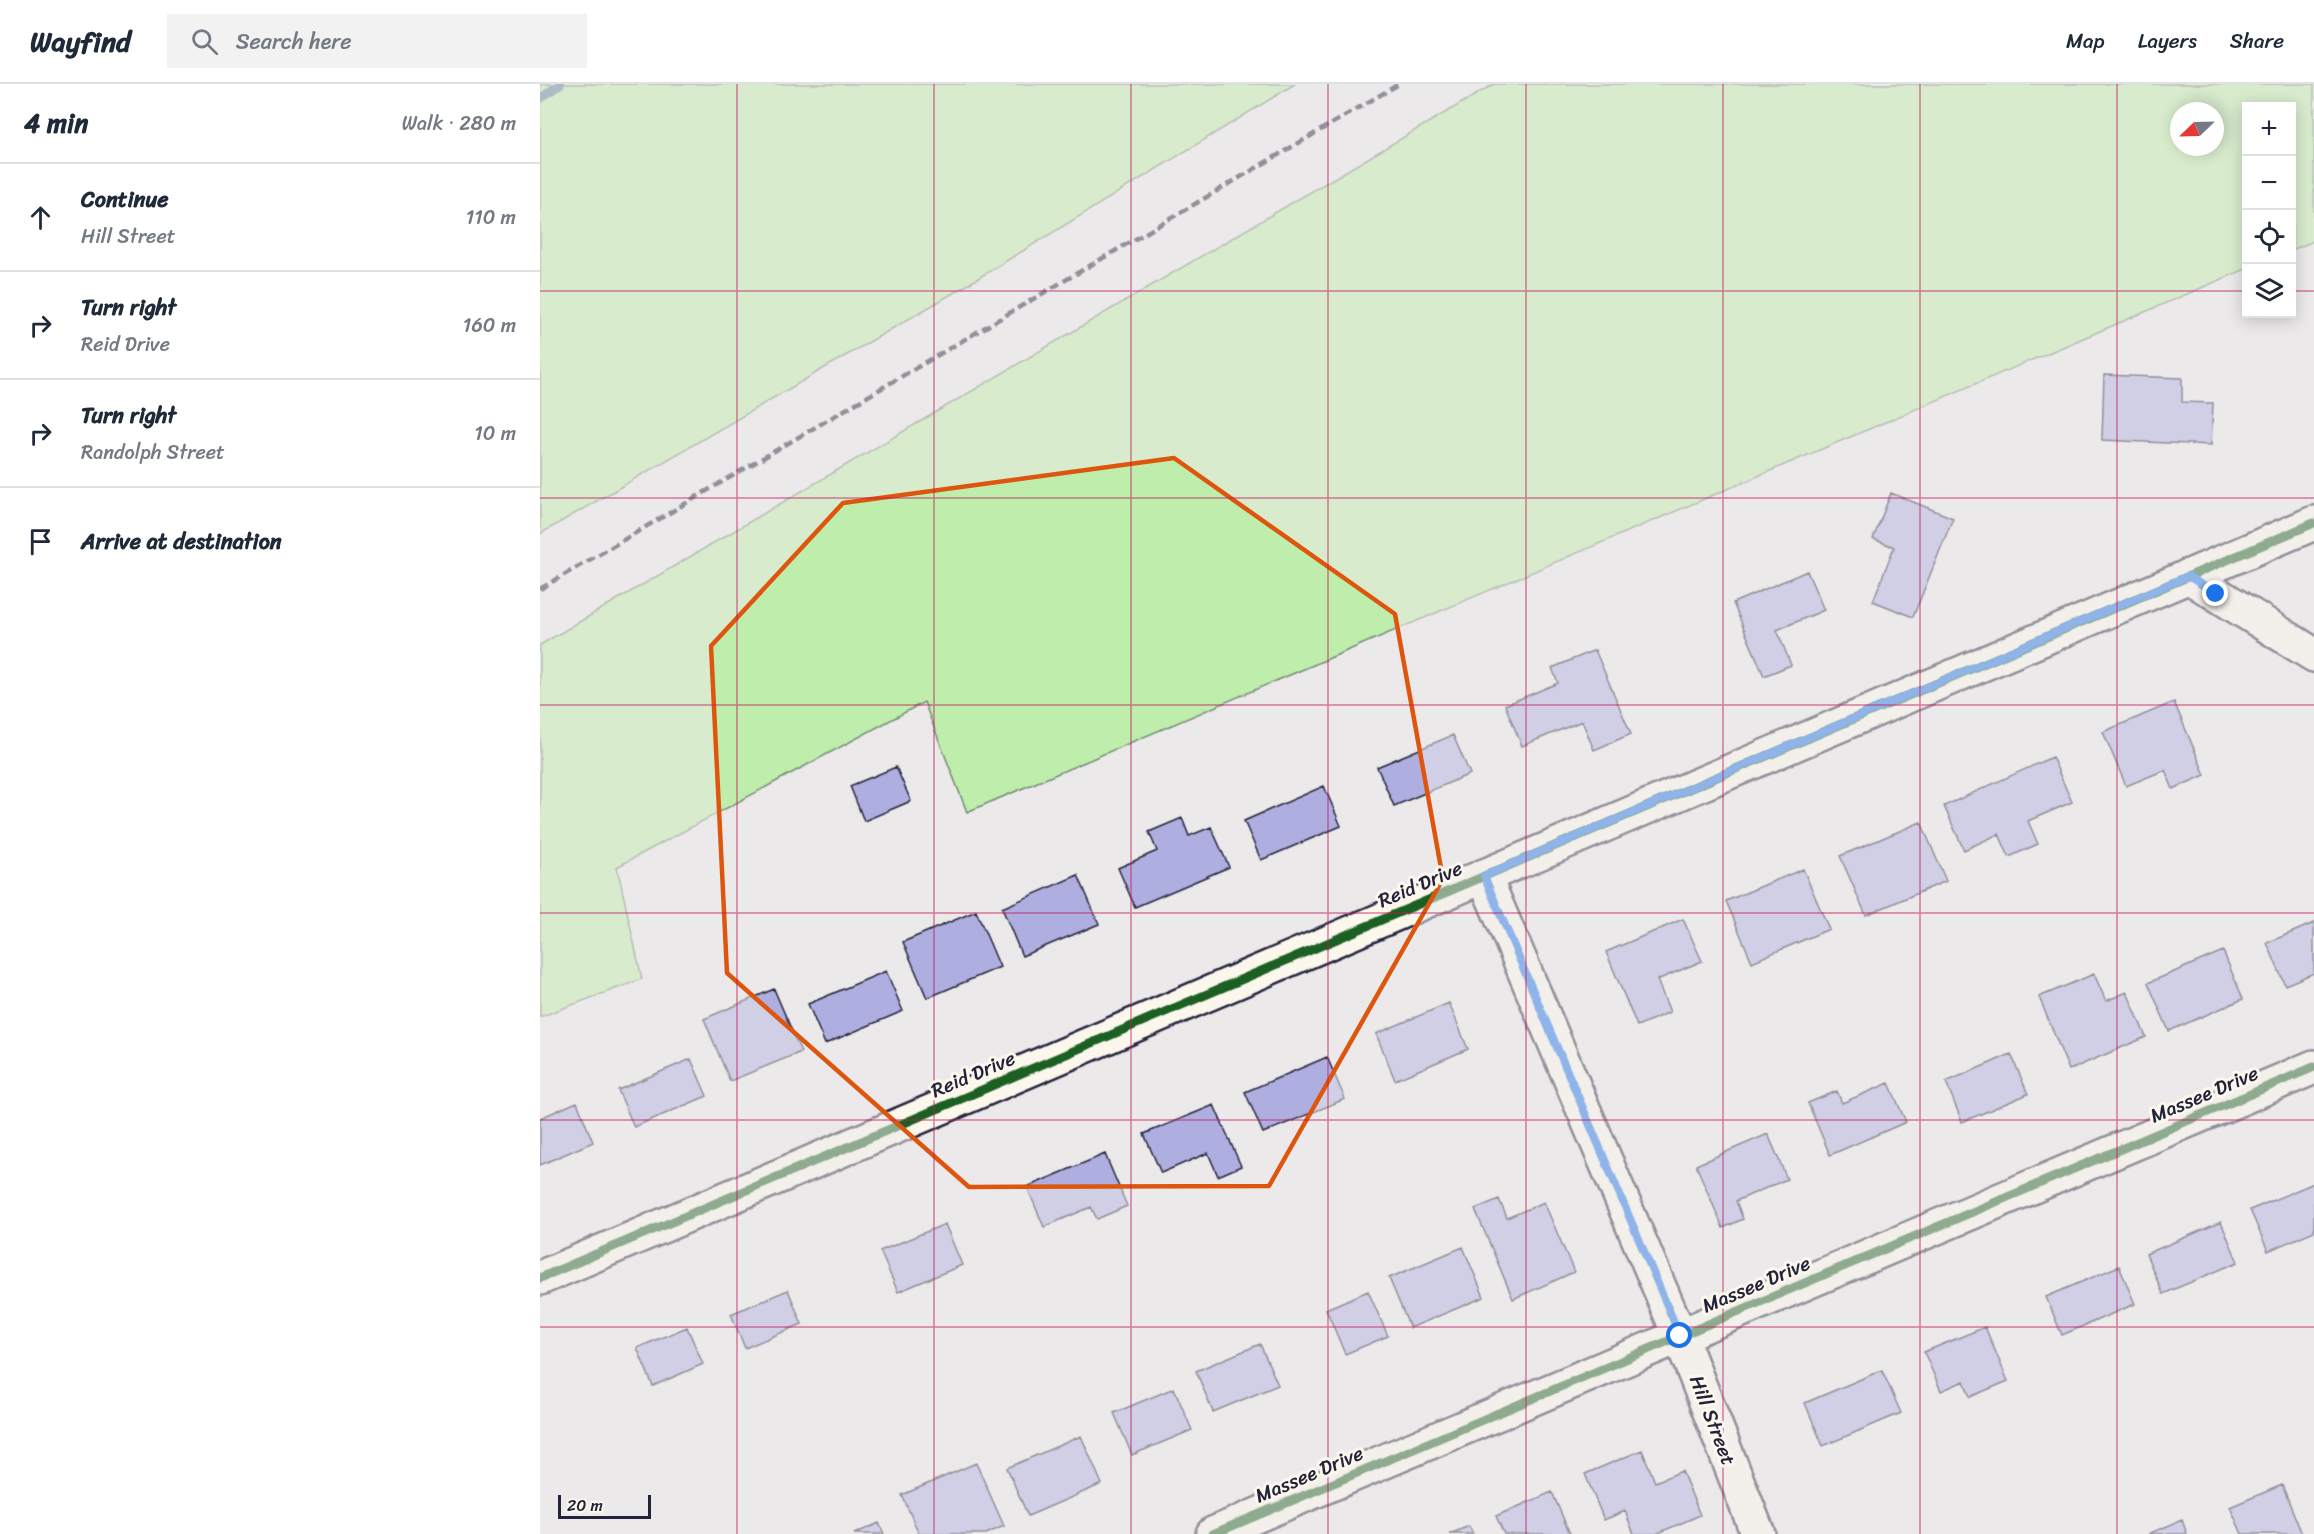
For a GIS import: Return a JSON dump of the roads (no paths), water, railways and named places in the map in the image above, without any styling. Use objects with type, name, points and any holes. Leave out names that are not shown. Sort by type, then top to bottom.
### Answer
[{"type":"street","name":"Reid Drive","points":[[540,1278],[2314,523]]},
{"type":"street","points":[[2188,576],[2314,655]]},
{"type":"street","name":"Hill Street","points":[[1484,876],[1680,1336],[1758,1534]]},
{"type":"street","name":"Massee Drive","points":[[1213,1534],[2314,1067]]},
{"type":"waterway","points":[[540,99],[560,84]]},
{"type":"railway","points":[[540,589],[1399,84]]}]
